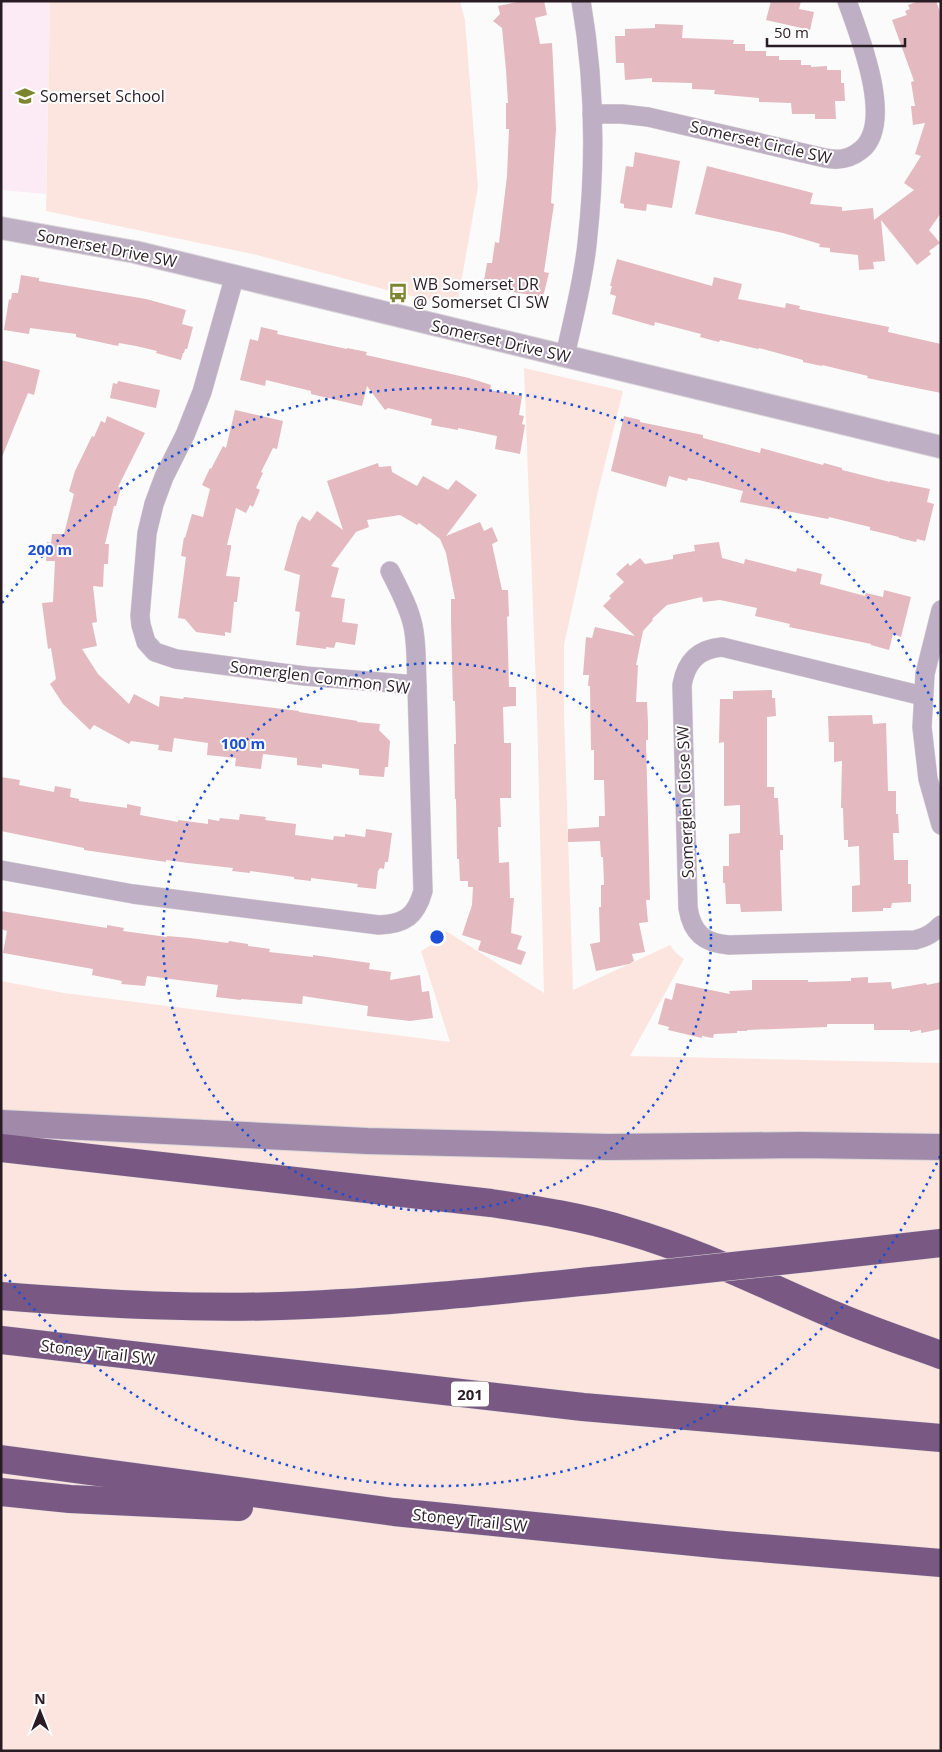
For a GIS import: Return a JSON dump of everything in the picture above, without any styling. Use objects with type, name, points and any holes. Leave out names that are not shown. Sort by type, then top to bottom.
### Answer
[{"type":"highway","points":[[1,1148],[540,1210],[628,1231],[689,1252],[836,1316],[941,1355]]},
{"type":"highway","points":[[1,1296],[121,1305],[205,1307],[306,1305],[415,1298],[641,1276],[941,1243]]},
{"type":"highway","name":"Stoney Trail SW","points":[[1,1340],[573,1406],[941,1438]]},
{"type":"highway","name":"Stoney Trail SW","points":[[1,1459],[394,1512],[724,1545],[941,1563]]},
{"type":"highway","points":[[1,1492],[150,1504],[394,1512]]},
{"type":"main road","points":[[1,1123],[366,1141],[608,1147],[800,1145],[941,1147]]},
{"type":"street","points":[[565,356],[587,245],[592,178],[590,67],[581,1]]},
{"type":"street","name":"Somerset Circle SW","points":[[592,114],[622,114],[648,117],[833,160],[850,158],[866,146],[875,126],[871,75],[847,1]]},
{"type":"street","name":"Somerset Drive SW","points":[[1,228],[135,252],[941,447]]},
{"type":"street","name":"Somerglen Common SW","points":[[1,870],[133,894],[380,925],[393,925],[410,917],[423,891],[417,685],[305,676],[176,660],[155,652],[146,642],[140,616],[147,533],[154,504],[164,477],[185,434],[202,392],[234,276]]},
{"type":"street","points":[[390,571],[413,624],[417,685]]},
{"type":"street","points":[[941,610],[926,674],[922,727],[928,779],[941,824]]},
{"type":"street","name":"Somerglen Close SW","points":[[923,696],[722,647],[712,648],[696,656],[687,668],[682,685],[688,908],[692,922],[699,934],[707,941],[729,945],[915,940],[926,938],[941,924]]},
{"type":"shaded area","name":"Somerset School","points":[[1,1],[50,1],[46,194],[1,190]]},
{"type":"shaded area","points":[[50,1],[460,1],[465,20],[478,187],[457,306],[398,293],[257,255],[46,211]]},
{"type":"shaded area","points":[[524,368],[623,391],[598,491],[564,645],[564,713],[573,990],[670,945],[684,959],[630,1056],[941,1063],[941,1751],[1,1751],[1,981],[64,993],[450,1042],[421,951],[436,942],[446,931],[544,993],[537,714]]},
{"type":"building","points":[[522,1],[544,1],[547,15],[535,18],[540,44],[552,43],[556,129],[551,203],[554,204],[544,272],[549,273],[543,297],[483,287],[487,263],[492,263],[495,242],[499,243],[507,176],[509,129],[506,129],[506,103],[508,103],[502,28],[493,21],[500,14],[498,6]]},
{"type":"building","points":[[771,1],[801,1],[799,9],[814,12],[810,30],[766,20]]},
{"type":"building","points":[[919,1],[936,1],[941,14],[941,213],[929,230],[940,243],[929,251],[931,254],[917,265],[881,220],[885,261],[873,262],[874,269],[859,270],[858,255],[830,252],[830,248],[819,247],[820,244],[783,233],[695,214],[707,166],[813,193],[810,204],[842,207],[842,211],[873,208],[874,220],[914,190],[904,183],[921,156],[915,154],[925,123],[913,125],[911,106],[915,106],[911,82],[914,81],[892,20],[907,15],[905,11],[910,9],[908,5]]},
{"type":"building","points":[[655,24],[683,25],[682,38],[734,40],[733,44],[745,44],[745,51],[766,51],[766,56],[779,56],[779,60],[801,60],[801,65],[811,65],[811,67],[827,66],[827,70],[841,70],[841,83],[844,83],[845,101],[835,101],[836,119],[815,119],[815,114],[792,114],[791,103],[759,102],[759,98],[714,94],[715,90],[692,89],[692,83],[652,82],[652,78],[625,80],[624,63],[616,63],[615,36],[625,36],[625,29],[655,28]]},
{"type":"building","points":[[635,152],[680,161],[672,208],[647,204],[646,211],[624,208],[624,204],[620,203],[626,166],[633,167]]},
{"type":"building","points":[[617,259],[712,286],[714,277],[742,284],[738,299],[785,308],[786,303],[800,306],[799,309],[889,327],[888,332],[941,344],[941,393],[867,378],[868,376],[803,362],[803,360],[759,348],[720,340],[719,342],[700,337],[701,334],[655,322],[654,326],[612,314],[616,296],[610,294],[612,286],[610,286]]},
{"type":"building","points":[[21,275],[39,278],[39,281],[146,299],[186,310],[182,324],[193,327],[187,349],[185,349],[181,360],[156,353],[157,351],[119,343],[118,346],[76,337],[76,334],[30,328],[29,334],[4,330],[9,299],[11,300],[12,293],[18,293]]},
{"type":"building","points":[[261,327],[278,331],[277,334],[367,352],[366,355],[469,378],[491,385],[490,390],[522,396],[519,415],[524,416],[522,424],[525,425],[520,454],[495,449],[497,436],[431,425],[432,419],[388,408],[385,410],[367,386],[362,406],[311,394],[311,391],[266,380],[265,386],[240,380],[250,339],[258,341]]},
{"type":"building","points":[[1,360],[40,370],[34,395],[28,393],[2,457]]},
{"type":"building","points":[[118,381],[160,390],[156,408],[110,398],[113,383],[117,384]]},
{"type":"building","points":[[235,410],[283,421],[277,449],[273,448],[261,472],[263,473],[256,488],[260,490],[253,507],[250,505],[246,513],[236,508],[227,545],[231,545],[231,548],[226,576],[240,577],[237,602],[234,602],[231,633],[225,632],[225,636],[196,632],[185,619],[178,618],[186,557],[181,556],[184,537],[192,514],[203,517],[210,489],[202,485],[223,446],[226,448]]},
{"type":"building","points":[[107,416],[145,433],[118,487],[121,488],[116,506],[114,506],[105,544],[109,544],[108,564],[104,564],[103,587],[93,586],[97,622],[92,623],[97,646],[82,649],[98,674],[129,704],[134,694],[159,707],[160,696],[183,699],[184,697],[299,711],[357,722],[380,724],[379,730],[390,741],[388,767],[385,767],[384,777],[359,775],[359,769],[322,764],[322,768],[297,765],[297,758],[263,754],[261,769],[235,766],[236,758],[207,755],[208,743],[174,738],[172,752],[158,750],[159,745],[131,741],[129,744],[94,725],[90,730],[63,704],[50,684],[56,679],[51,648],[48,649],[42,603],[53,602],[55,561],[46,561],[47,542],[51,543],[52,534],[64,534],[74,494],[69,491],[75,471],[92,436],[94,437],[101,421],[105,423]]},
{"type":"building","points":[[624,416],[640,420],[640,422],[703,435],[703,438],[760,453],[761,448],[823,465],[824,463],[842,468],[842,470],[890,482],[930,489],[927,502],[934,504],[925,541],[917,539],[916,542],[899,538],[870,530],[870,527],[829,517],[828,519],[740,502],[743,491],[699,480],[688,478],[687,481],[669,476],[666,487],[611,471]]},
{"type":"building","points":[[378,463],[379,467],[391,466],[392,472],[417,486],[423,476],[448,490],[456,480],[477,495],[446,536],[480,522],[484,531],[492,527],[498,541],[492,544],[502,590],[508,590],[509,687],[516,687],[516,706],[503,707],[504,743],[511,743],[511,798],[500,798],[501,827],[498,827],[499,863],[509,862],[510,898],[514,898],[511,933],[522,936],[517,949],[526,952],[521,965],[478,950],[481,941],[462,935],[472,905],[473,887],[468,887],[468,881],[460,881],[459,859],[457,859],[454,744],[456,744],[455,701],[453,701],[451,621],[451,599],[455,599],[446,553],[440,539],[419,523],[417,525],[400,515],[367,520],[369,527],[356,532],[331,566],[339,568],[331,597],[345,599],[342,622],[358,624],[355,645],[336,642],[334,648],[326,647],[326,649],[296,645],[300,612],[295,611],[300,575],[284,570],[297,524],[302,516],[310,521],[317,511],[343,530],[327,481]]},
{"type":"building","points":[[719,542],[722,558],[744,564],[745,559],[796,572],[797,568],[822,574],[820,584],[865,596],[866,593],[883,597],[884,590],[911,597],[901,637],[893,634],[889,650],[871,644],[789,627],[790,624],[755,616],[757,608],[720,600],[703,602],[702,597],[667,605],[652,619],[643,631],[636,665],[638,665],[636,702],[647,702],[648,723],[648,740],[646,740],[650,900],[646,900],[648,922],[639,923],[645,952],[632,954],[634,961],[629,964],[596,971],[590,944],[600,942],[599,907],[601,907],[601,885],[604,885],[603,857],[601,857],[600,841],[568,842],[568,829],[599,827],[599,816],[605,816],[604,780],[594,780],[594,750],[591,750],[589,675],[583,675],[586,637],[592,638],[595,627],[635,636],[603,606],[611,598],[609,596],[624,582],[616,574],[628,563],[630,566],[640,558],[645,564],[673,559],[673,555],[695,551],[694,545]]},
{"type":"building","points":[[772,690],[772,698],[775,698],[776,716],[767,717],[767,787],[774,787],[774,798],[778,798],[780,835],[783,835],[783,850],[780,850],[782,911],[741,912],[740,904],[726,904],[725,883],[723,883],[723,866],[729,866],[729,834],[740,833],[740,805],[724,806],[724,742],[719,743],[720,699],[733,699],[733,691]]},
{"type":"building","points":[[872,715],[873,724],[886,723],[888,791],[896,791],[896,814],[898,814],[899,833],[893,833],[894,860],[908,860],[908,884],[911,884],[911,902],[892,903],[891,908],[883,908],[883,911],[852,912],[852,886],[860,885],[859,846],[848,847],[848,840],[844,840],[843,808],[841,808],[842,761],[834,762],[834,742],[829,742],[828,716]]},
{"type":"building","points":[[1,777],[20,780],[19,785],[54,792],[55,786],[71,789],[70,797],[79,799],[79,801],[127,808],[127,804],[141,807],[140,815],[178,822],[178,820],[208,824],[208,819],[219,821],[220,818],[239,820],[240,814],[266,817],[265,820],[296,824],[295,835],[333,840],[334,836],[345,837],[345,834],[365,837],[366,829],[392,833],[388,862],[385,862],[384,869],[380,868],[378,871],[376,889],[357,887],[358,884],[311,878],[311,881],[294,879],[294,877],[250,871],[250,873],[232,871],[233,868],[166,860],[166,862],[84,850],[84,848],[1,831]]},
{"type":"building","points":[[1,911],[107,928],[107,925],[124,928],[123,931],[167,937],[228,943],[229,941],[270,949],[269,952],[313,957],[313,955],[370,963],[369,969],[391,972],[390,980],[420,975],[422,992],[429,991],[433,1018],[410,1021],[367,1016],[368,1006],[303,996],[302,1004],[216,997],[218,985],[147,976],[145,986],[121,984],[122,981],[92,975],[93,969],[3,953],[7,931],[1,929]]},
{"type":"building","points":[[868,977],[868,983],[891,982],[892,989],[941,982],[941,1029],[921,1033],[921,1030],[910,1032],[910,1030],[874,1030],[874,1024],[827,1024],[827,1027],[737,1031],[737,1033],[714,1034],[713,1038],[702,1036],[702,1038],[668,1030],[669,1027],[658,1024],[665,998],[672,1000],[676,983],[730,994],[729,991],[752,990],[752,980],[851,981],[851,978]]},
{"type":"place","name":"Somerset School","points":[[25,96]]},
{"type":"place","name":"WB Somerset DR @ Somerset CI SW","points":[[398,293]]}]
